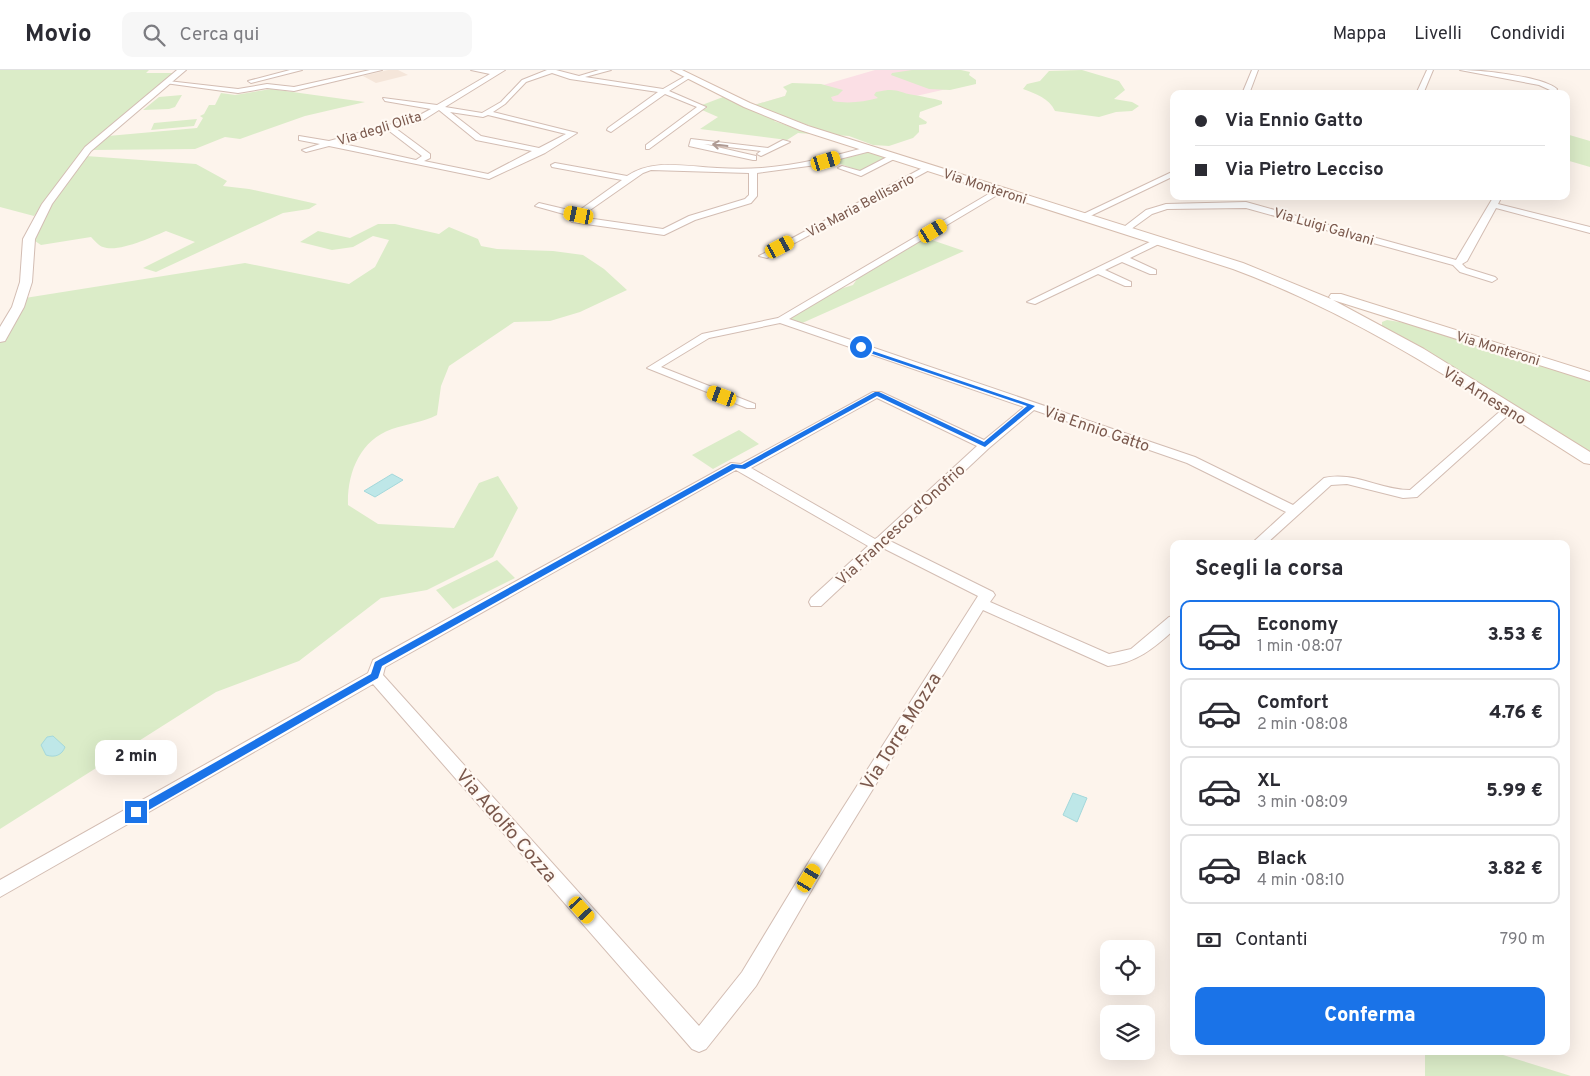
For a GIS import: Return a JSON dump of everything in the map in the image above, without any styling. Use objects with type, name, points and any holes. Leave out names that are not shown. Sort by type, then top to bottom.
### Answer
[{"type":"main road","name":"Via Monteroni","points":[[683,72],[776,118],[868,149],[1124,230],[1301,289],[1371,307],[1403,319],[1590,377]]},
{"type":"main road","name":"Via Monteroni","points":[[1301,289],[1381,330]]},
{"type":"main road","points":[[1349,312],[1355,307],[1371,307]]},
{"type":"main road","name":"Via Monteroni","points":[[1349,312],[1403,319]]},
{"type":"main road","points":[[1381,330],[1378,326],[1382,319],[1403,319]]},
{"type":"main road","name":"Via Arnesano","points":[[1381,330],[1590,459]]},
{"type":"street","points":[[0,338],[18,307],[26,282],[29,240],[40,215],[88,149],[182,70]]},
{"type":"street","points":[[215,89],[299,70]]},
{"type":"street","points":[[168,82],[238,91],[267,86],[294,89],[379,70]]},
{"type":"street","points":[[474,70],[499,71]]},
{"type":"street","points":[[488,114],[503,103],[524,81],[550,70],[574,78],[664,91],[702,107],[649,147]]},
{"type":"street","points":[[574,78],[603,70]]},
{"type":"street","points":[[1247,90],[1255,70]]},
{"type":"street","points":[[1421,90],[1430,70]]},
{"type":"street","points":[[1464,70],[1532,81],[1552,87],[1553,90]]},
{"type":"street","name":"Via degli Olita","points":[[306,150],[417,120],[499,71]]},
{"type":"street","points":[[611,130],[664,91],[683,72]]},
{"type":"street","points":[[334,80],[362,83],[351,76]]},
{"type":"street","points":[[256,80],[267,86]]},
{"type":"street","points":[[302,138],[489,177],[573,134],[488,114],[484,115],[385,99]]},
{"type":"street","points":[[440,107],[479,138],[542,151]]},
{"type":"street","points":[[377,123],[390,127],[427,156],[418,162]]},
{"type":"street","points":[[753,158],[692,144],[694,142],[769,150]]},
{"type":"street","points":[[727,171],[786,142]]},
{"type":"street","points":[[753,169],[753,196],[748,201],[692,218],[664,232],[572,219],[640,171],[662,167],[727,171],[812,164],[868,149]]},
{"type":"street","points":[[842,168],[861,174],[894,157]]},
{"type":"street","points":[[556,165],[630,179]]},
{"type":"street","name":"Via Maria Bellisario","points":[[764,256],[929,168]]},
{"type":"street","points":[[1082,217],[1170,175]]},
{"type":"street","points":[[751,406],[652,368],[706,336],[781,320],[1000,191]]},
{"type":"street","points":[[1457,263],[1462,261],[1495,200]]},
{"type":"street","name":"Via Luigi Galvani","points":[[1124,230],[1149,212],[1166,207],[1246,204],[1457,263],[1459,268],[1463,270],[1492,279]]},
{"type":"street","points":[[1492,204],[1590,230]]},
{"type":"street","points":[[539,206],[579,215]]},
{"type":"street","points":[[1032,302],[1158,241]]},
{"type":"street","points":[[1121,258],[1153,272]]},
{"type":"street","points":[[1097,270],[1128,284]]},
{"type":"street","name":"Via Ennio Gatto","points":[[781,320],[1191,460],[1294,511]]},
{"type":"street","points":[[742,468],[877,394],[985,445]]},
{"type":"street","name":"Via Francesco d'Onofrio","points":[[816,602],[985,445],[1032,406]]},
{"type":"street","points":[[1262,540],[1318,488],[1334,480],[1353,481],[1403,494],[1413,494],[1509,409]]},
{"type":"street","points":[[0,889],[375,676],[378,664],[735,466],[742,468],[878,543],[988,595],[980,603],[1108,660],[1121,660],[1139,651],[1170,624]]},
{"type":"street","name":"Via Torre Mozza","points":[[699,1042],[749,979],[819,861],[980,603]]},
{"type":"street","name":"Via Adolfo Cozza","points":[[375,676],[699,1042]]},
{"type":"shaded area","points":[[388,70],[398,70],[408,75],[376,83],[363,76]]},
{"type":"shaded area","points":[[875,70],[953,70],[960,86],[916,96],[877,109],[754,105]]},
{"type":"green space","points":[[0,70],[149,70],[146,73],[175,73],[70,167],[34,216],[0,207]]},
{"type":"green space","points":[[912,70],[961,70],[970,72],[969,75],[976,80],[976,84],[950,90],[929,89],[891,75],[892,73]]},
{"type":"green space","points":[[1082,70],[1119,81],[1125,90],[1114,99],[1132,102],[1139,106],[1132,111],[1116,112],[1099,117],[1055,111],[1046,100],[1023,89],[1027,84],[1040,81],[1049,71]]},
{"type":"green space","points":[[792,83],[821,84],[843,90],[838,95],[831,97],[833,101],[838,102],[856,102],[878,98],[874,95],[876,92],[893,90],[942,101],[942,104],[920,112],[919,117],[927,122],[926,124],[919,125],[919,132],[913,138],[889,146],[873,145],[849,136],[834,135],[754,105],[785,96],[787,91],[783,87]]},
{"type":"green space","points":[[271,89],[365,102],[305,116],[240,139],[225,137],[195,149],[91,150],[108,136],[197,128],[203,118],[200,116],[204,114],[209,105],[215,105],[221,93],[235,95]]},
{"type":"green space","points":[[182,95],[175,107],[143,110],[159,97]]},
{"type":"green space","points":[[723,97],[774,121],[812,134],[798,133],[787,140],[700,129],[718,117],[702,110],[707,108],[702,105]]},
{"type":"green space","points":[[197,119],[194,126],[151,130],[154,123]]},
{"type":"green space","points":[[1570,135],[1590,141],[1590,167],[1570,161]]},
{"type":"green space","points":[[870,152],[886,158],[860,171],[832,161]]},
{"type":"green space","points":[[86,156],[196,164],[227,181],[223,186],[249,189],[317,204],[309,209],[283,213],[156,272],[143,268],[195,242],[166,231],[117,248],[101,246],[91,237],[41,245],[32,239],[43,215]]},
{"type":"green space","points":[[378,224],[395,224],[439,234],[449,227],[478,239],[481,246],[497,249],[553,251],[583,255],[604,269],[627,290],[580,312],[550,321],[514,322],[449,366],[441,386],[437,415],[381,434],[371,441],[358,459],[350,481],[348,505],[378,524],[454,528],[479,483],[498,476],[518,508],[493,557],[427,590],[381,598],[299,661],[216,692],[0,829],[0,341],[25,298],[245,263],[349,284],[375,267],[389,240],[373,236],[353,247],[332,250],[300,242],[318,231],[350,238]]},
{"type":"green space","points":[[926,238],[964,251],[800,324],[789,319],[840,289],[853,285],[857,279]]},
{"type":"green space","points":[[1387,320],[1406,323],[1590,381],[1590,455],[1384,329],[1382,322]]},
{"type":"green space","points":[[739,430],[759,444],[713,469],[692,455]]},
{"type":"green space","points":[[497,560],[515,578],[453,609],[436,590]]},
{"type":"green space","points":[[1425,1055],[1503,1055],[1571,1076],[1425,1076]]},
{"type":"water","points":[[392,474],[403,480],[375,497],[364,491]]},
{"type":"water","points":[[53,736],[65,747],[58,755],[46,755],[41,745],[47,737]]},
{"type":"water","points":[[1073,793],[1087,798],[1077,822],[1063,815]]},
{"type":"route","points":[[136,812],[375,676],[378,664],[735,466],[742,468],[877,394],[985,445],[1032,406],[861,347]]}]
